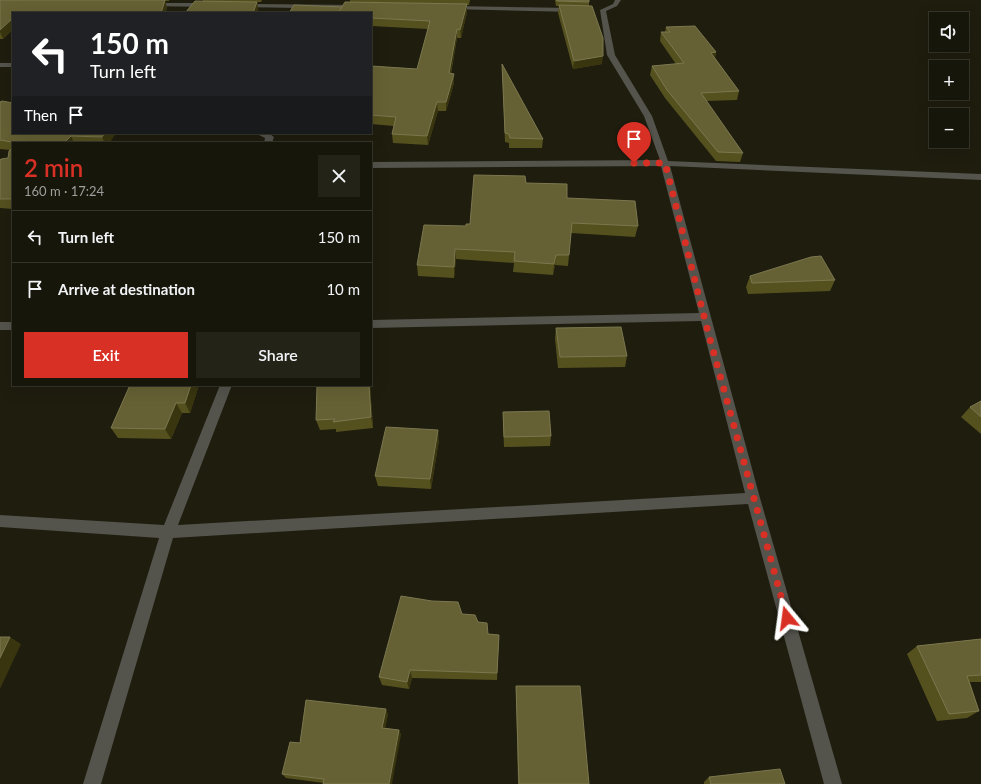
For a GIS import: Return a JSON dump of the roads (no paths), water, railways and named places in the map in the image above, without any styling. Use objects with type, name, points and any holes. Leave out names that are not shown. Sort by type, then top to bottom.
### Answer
[{"type":"street","points":[[318,6],[325,0]]},
{"type":"street","points":[[618,0],[615,6],[599,10],[611,55],[648,116],[665,163],[704,317],[753,498],[834,784]]},
{"type":"street","points":[[143,4],[217,5]]},
{"type":"street","points":[[233,5],[365,7]]},
{"type":"street","points":[[444,8],[579,10]]},
{"type":"street","points":[[0,65],[12,65]]},
{"type":"street","points":[[262,134],[270,137],[268,142]]},
{"type":"street","points":[[372,165],[665,163],[981,176]]},
{"type":"street","points":[[372,324],[704,317]]},
{"type":"street","points":[[0,326],[12,326]]},
{"type":"street","points":[[92,784],[168,532],[226,386]]},
{"type":"street","points":[[0,521],[168,532],[753,498]]}]
